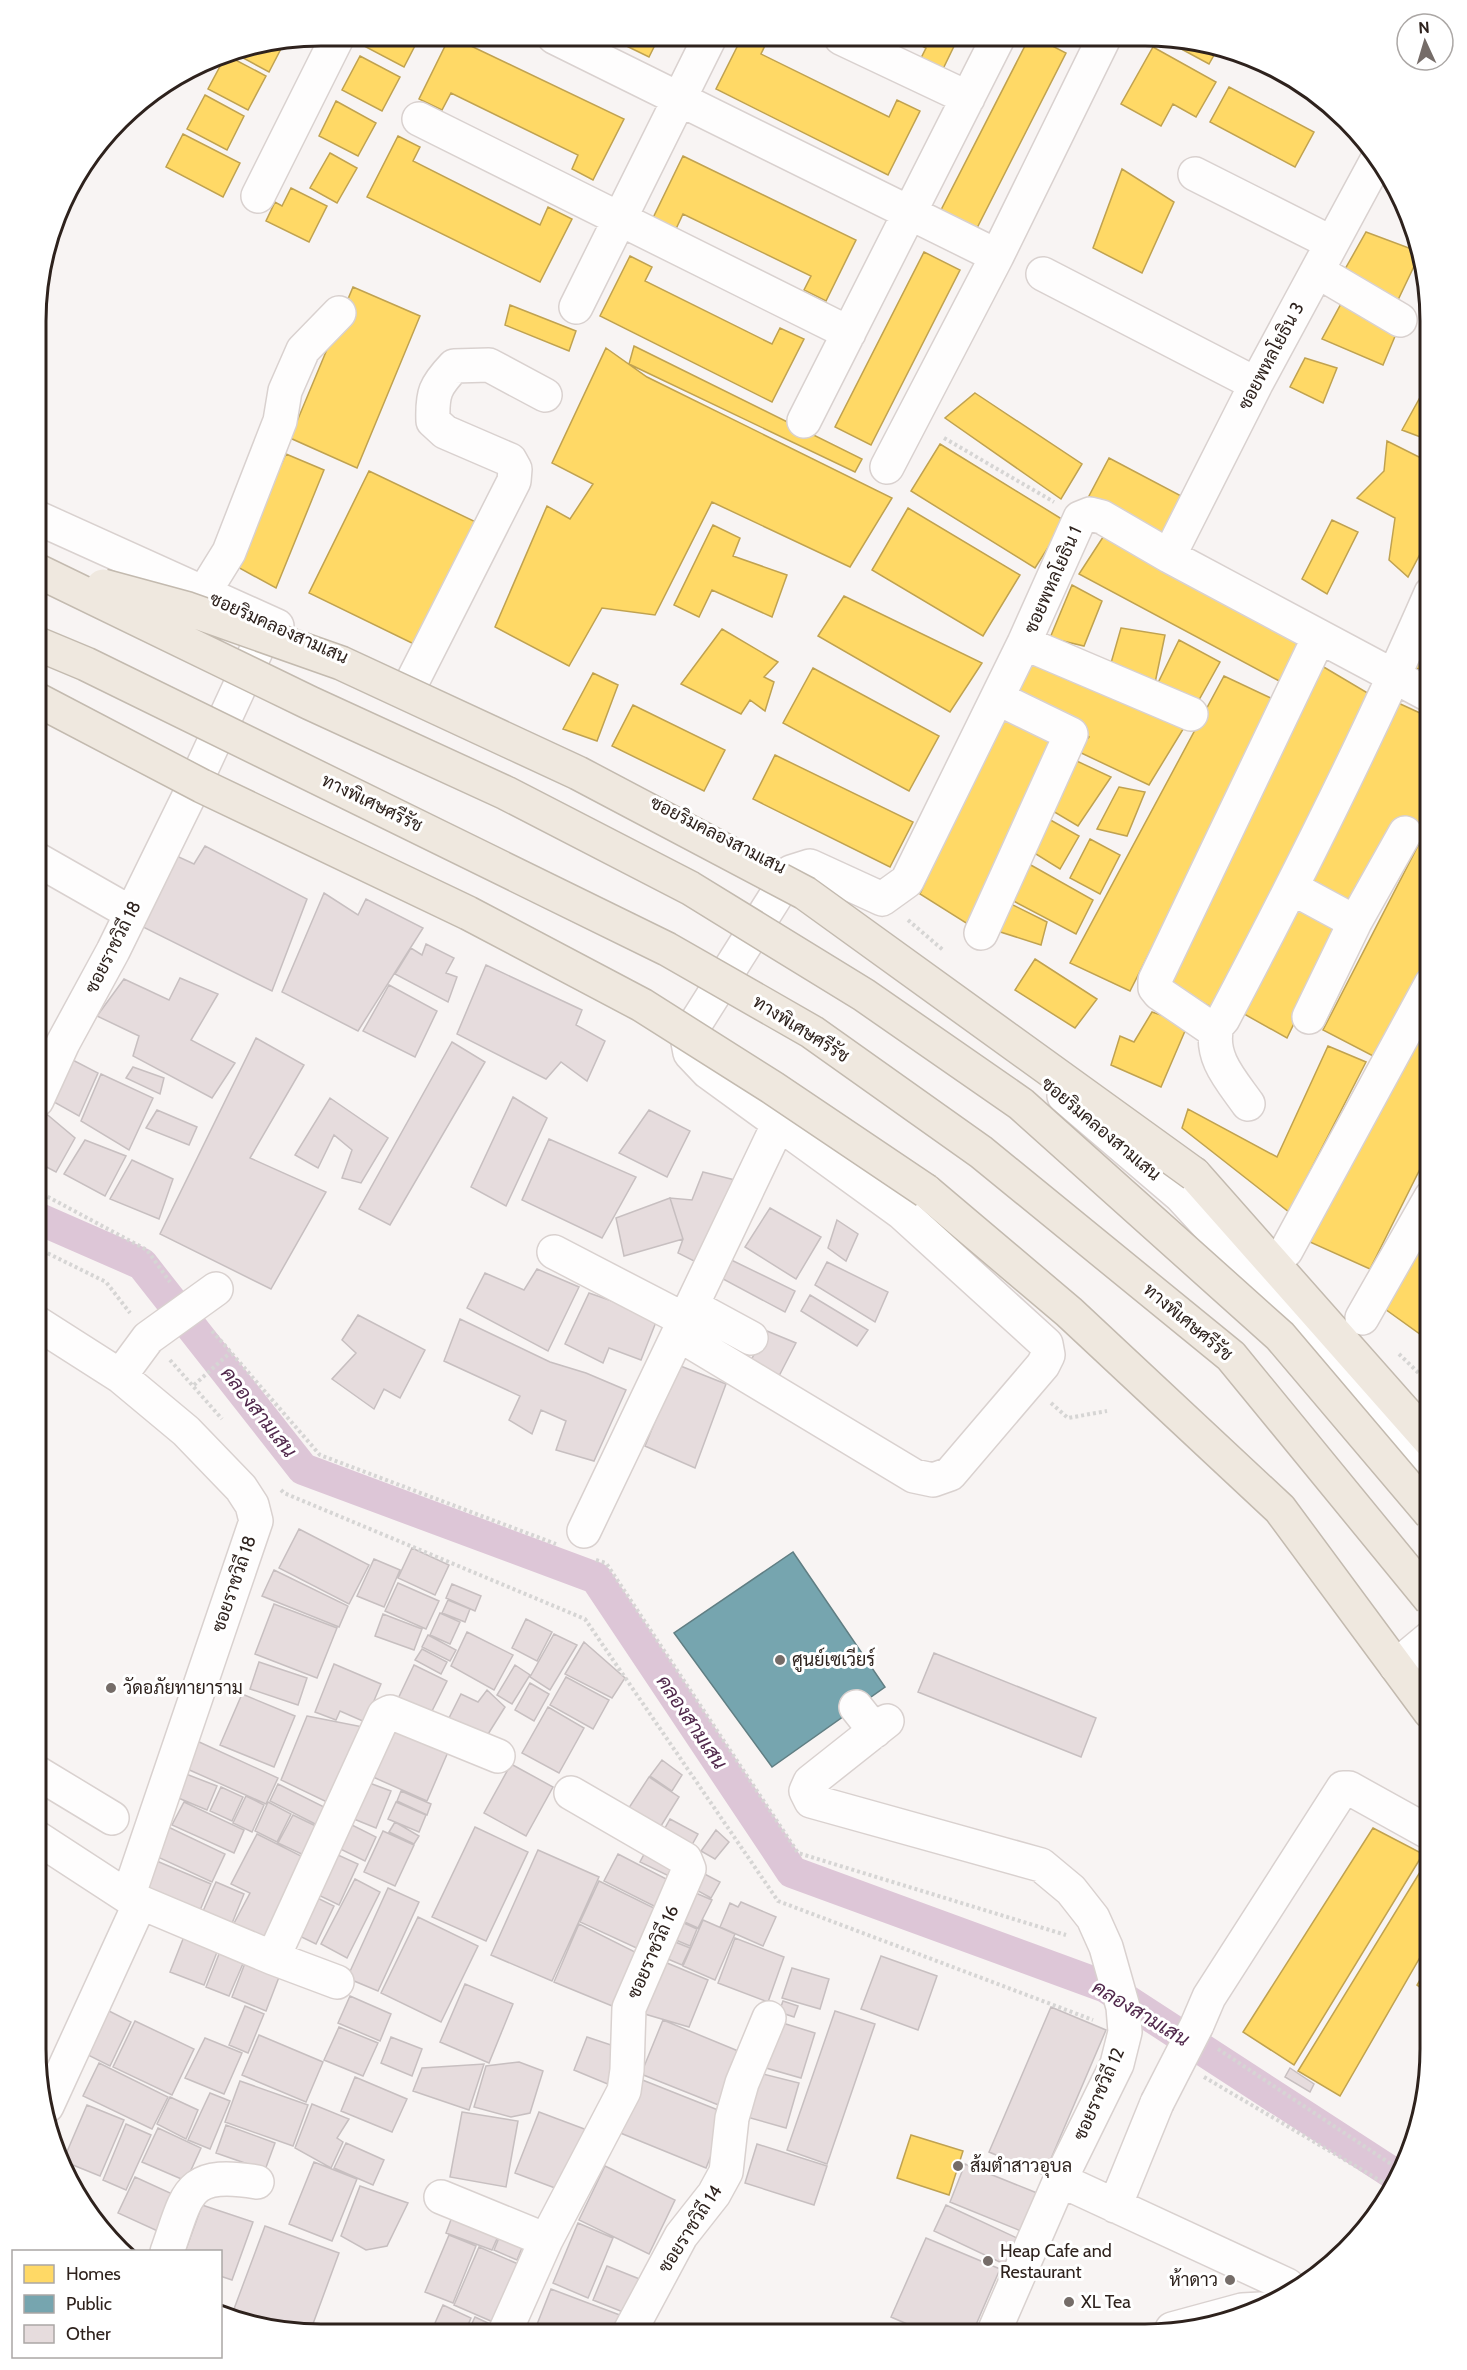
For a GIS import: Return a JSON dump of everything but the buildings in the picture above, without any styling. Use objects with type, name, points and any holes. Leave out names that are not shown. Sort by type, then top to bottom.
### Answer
[{"type":"highway","points":[[46,571],[188,609],[341,663],[588,778],[805,893],[1194,1174],[1420,1430]]},
{"type":"highway","points":[[46,573],[310,703],[506,794],[690,888],[864,995],[1021,1104],[1280,1336],[1420,1501]]},
{"type":"highway","name":"ทางพิเศษศรีรัช","points":[[46,647],[86,664],[359,796],[667,949],[812,1032],[981,1152],[1231,1356],[1420,1587]]},
{"type":"highway","points":[[46,704],[201,786],[468,912],[642,1005],[773,1088],[926,1191],[1069,1312],[1280,1509],[1420,1698]]},
{"type":"highway","points":[[1382,1387],[1386,1424]]},
{"type":"street","points":[[258,196],[333,46]]},
{"type":"street","points":[[572,46],[997,256]]},
{"type":"street","points":[[576,307],[706,46]]},
{"type":"street","points":[[858,46],[968,98]]},
{"type":"street","points":[[804,421],[994,46]]},
{"type":"street","points":[[887,467],[997,256],[1092,46]]},
{"type":"street","points":[[419,118],[849,333]]},
{"type":"street","name":"ซอยพหลโยธิน 3","points":[[1169,556],[1256,384],[1373,167]]},
{"type":"street","points":[[1195,174],[1325,257],[1400,320]]},
{"type":"street","points":[[1043,274],[1256,384]]},
{"type":"street","points":[[203,594],[229,552],[279,421],[285,391],[303,350],[339,313]]},
{"type":"street","points":[[410,686],[514,481],[515,469],[510,460],[445,432],[433,421],[433,403],[438,382],[454,366],[489,365],[545,395]]},
{"type":"street","name":"ซอยพหลโยธิน 1","points":[[791,872],[810,866],[882,898],[908,881],[1024,643],[1080,518],[1090,514],[1102,517],[1169,556],[1420,690]]},
{"type":"street","name":"ซอยริมคลองสามเสน","points":[[46,522],[562,755],[791,872],[841,932],[1060,1093],[1181,1196],[1336,1364],[1420,1463]]},
{"type":"street","points":[[1248,1104],[1224,1070],[1216,1054],[1214,1037],[1217,1026],[1292,888],[1420,618]]},
{"type":"street","name":"ซอยราชวิถี 18","points":[[46,1080],[190,794],[269,623]]},
{"type":"street","points":[[1217,1026],[1209,1027],[1159,993],[1155,988],[1155,980],[1319,637]]},
{"type":"street","points":[[1024,643],[1191,714]]},
{"type":"street","points":[[981,933],[1071,734],[997,698]]},
{"type":"street","points":[[46,719],[190,794],[397,886],[615,995],[687,1036]]},
{"type":"street","points":[[1309,1017],[1355,922],[1405,833]]},
{"type":"street","points":[[46,865],[131,913]]},
{"type":"street","points":[[554,1252],[685,1320],[914,1476],[933,1479],[950,1474],[1043,1365],[1048,1354],[1046,1344],[902,1213],[708,1072],[690,1053],[687,1036],[791,872]]},
{"type":"street","points":[[1292,888],[1355,922]]},
{"type":"street","points":[[1286,1251],[1420,1004]]},
{"type":"street","points":[[584,1531],[779,1123]]},
{"type":"street","points":[[1362,1318],[1420,1216]]},
{"type":"street","points":[[120,1377],[141,1328],[183,1299],[216,1289]]},
{"type":"street","points":[[685,1320],[751,1338]]},
{"type":"street","name":"ซอยราชวิถี 18","points":[[46,1329],[120,1377],[186,1431],[241,1488],[252,1505],[256,1521],[134,1900],[51,2096]]},
{"type":"street","points":[[1396,1666],[1420,1646]]},
{"type":"street","points":[[273,1958],[386,1713],[390,1712],[498,1756]]},
{"type":"street","points":[[872,1719],[810,1782],[806,1791],[811,1801],[1041,1865],[1071,1890],[1093,1918],[1106,1947],[1124,2020]]},
{"type":"street","points":[[46,1778],[112,1818]]},
{"type":"street","points":[[1115,2206],[1158,2103],[1209,1997],[1343,1788],[1349,1788],[1420,1827]]},
{"type":"street","name":"ซอยราชวิถี 16","points":[[509,2324],[546,2240],[624,2091],[629,2008],[689,1869],[685,1859],[571,1793]]},
{"type":"street","points":[[46,1843],[134,1900],[337,1982]]},
{"type":"street","name":"ซอยราชวิถี 14","points":[[633,2324],[681,2236],[714,2194],[726,2172],[732,2118],[742,2083],[769,2018]]},
{"type":"street","name":"ซอยราชวิถี 12","points":[[997,2324],[1060,2180],[1117,2064],[1124,2020]]},
{"type":"street","points":[[168,2250],[182,2208],[193,2189],[210,2179],[230,2178],[257,2182]]},
{"type":"street","points":[[1060,2180],[1286,2285]]},
{"type":"street","points":[[441,2197],[546,2240]]},
{"type":"path","points":[[944,438],[1080,518]]},
{"type":"path","points":[[46,1196],[147,1250],[183,1299]]},
{"type":"path","points":[[46,1252],[106,1282],[141,1328]]},
{"type":"path","points":[[224,1421],[194,1385],[231,1352]]},
{"type":"path","points":[[1068,1418],[1107,1411]]},
{"type":"path","points":[[276,1484],[284,1493],[585,1619],[778,1900],[1124,2020]]},
{"type":"path","points":[[1194,2071],[1385,2184]]},
{"type":"waterway","name":"คลองสามเสน","points":[[46,1222],[142,1264],[303,1469],[596,1578],[792,1872],[1106,1987],[1391,2172]]},
{"type":"place","name":"ศูนย์เซเวียร์","points":[[780,1660]]},
{"type":"place","name":"วัดอภัยทายาราม","points":[[111,1688]]},
{"type":"place","name":"ส้มตำสาวอุบล","points":[[958,2166]]},
{"type":"place","name":"Heap Cafe and Restaurant","points":[[988,2261]]},
{"type":"place","name":"ห้าดาว","points":[[1230,2280]]},
{"type":"place","name":"XL Tea","points":[[1069,2302]]}]
